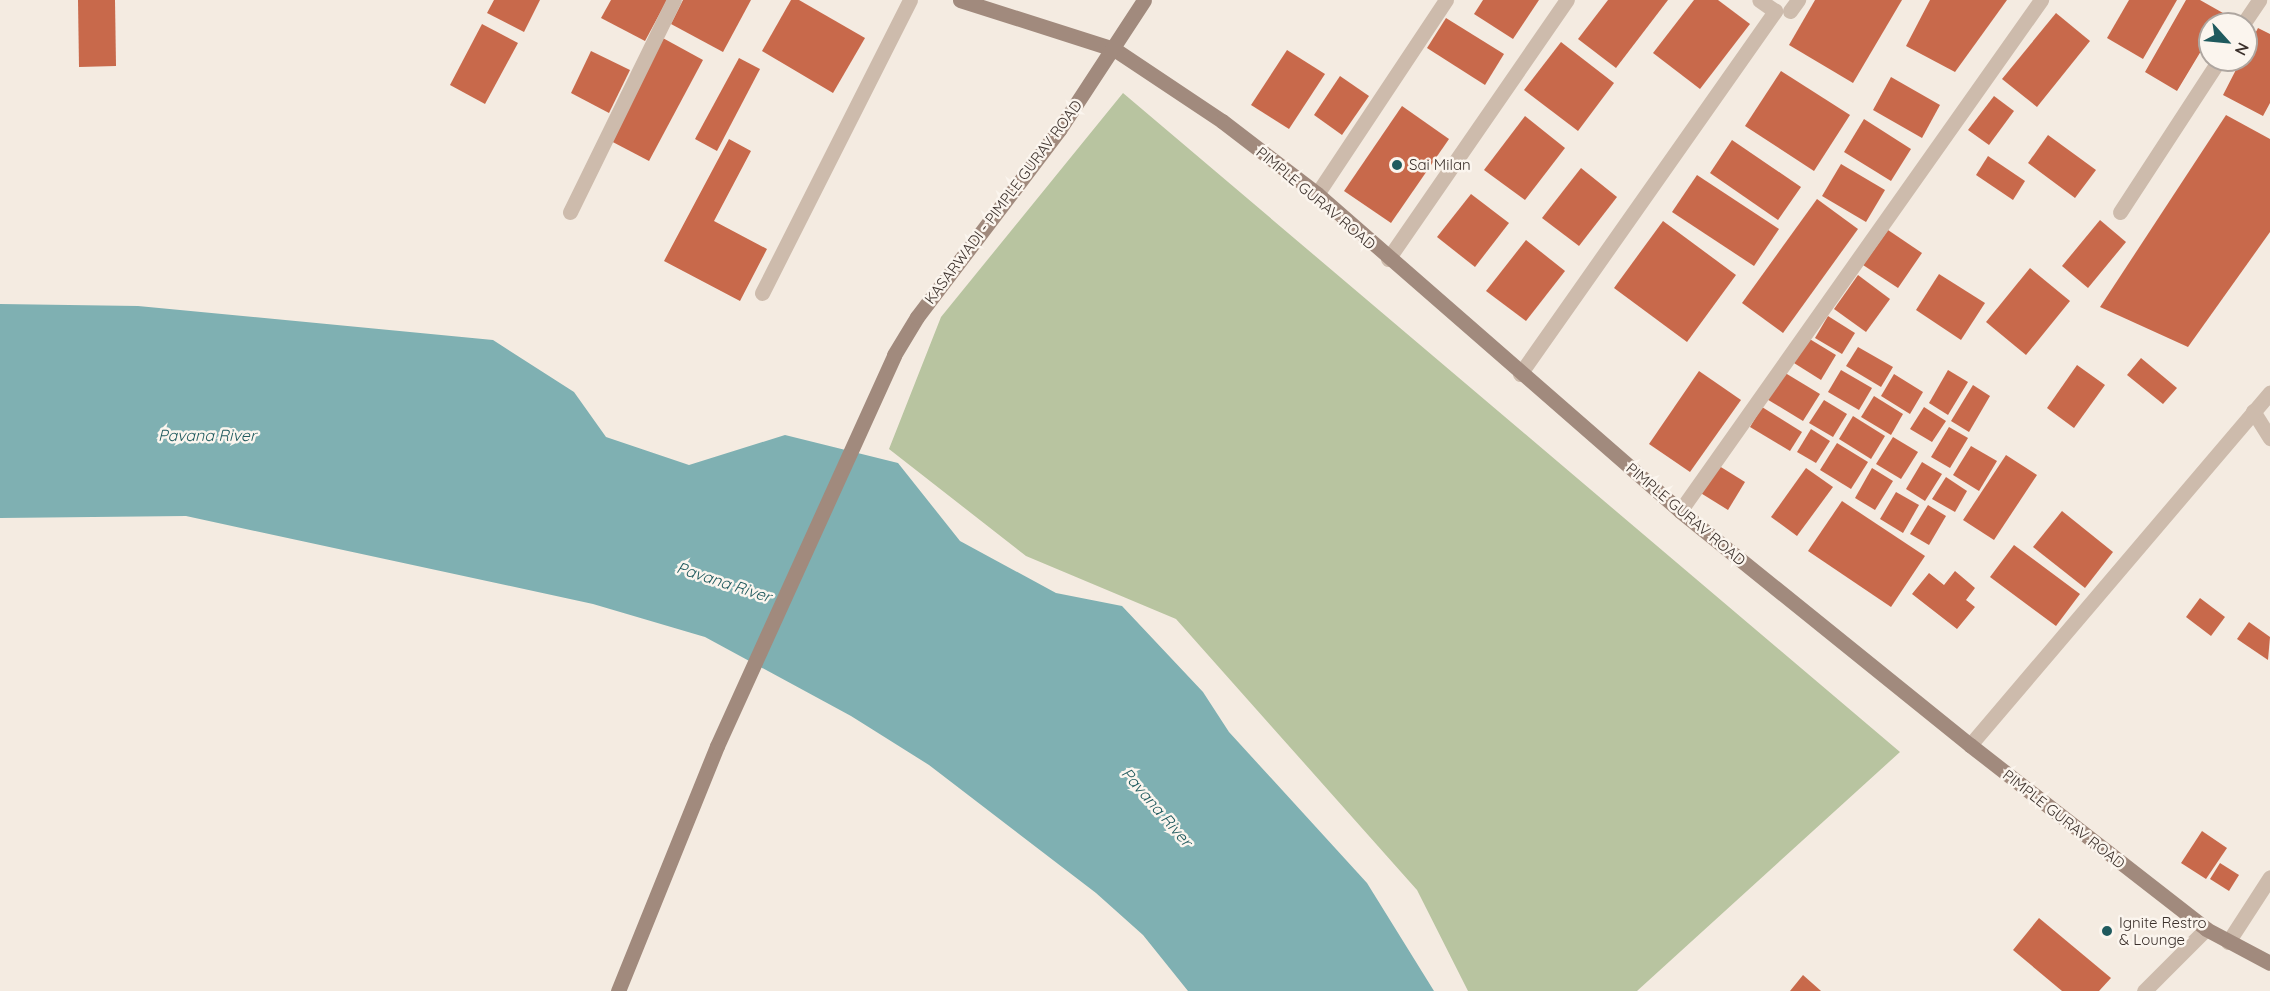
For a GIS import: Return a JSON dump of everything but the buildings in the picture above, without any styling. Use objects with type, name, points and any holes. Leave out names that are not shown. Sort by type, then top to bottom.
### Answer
[{"type":"street","points":[[570,212],[674,0]]},
{"type":"street","points":[[762,293],[910,0]]},
{"type":"street","name":"PIMPLE GURAV ROAD","points":[[960,0],[1114,49],[1222,121],[1317,195],[1680,512],[1970,746],[2205,929],[2270,963]]},
{"type":"street","name":"KASARWADI - PIMPLE GURAV ROAD","points":[[618,991],[717,746],[894,355],[917,317],[1059,130],[1144,0]]},
{"type":"street","points":[[1317,195],[1446,0]]},
{"type":"street","points":[[1388,259],[1567,0]]},
{"type":"street","points":[[1520,374],[1775,12],[1760,0]]},
{"type":"street","points":[[1680,512],[2041,0]]},
{"type":"street","points":[[2120,212],[2211,72]]},
{"type":"street","points":[[1970,746],[2270,392]]},
{"type":"street","points":[[2253,411],[2270,438]]},
{"type":"street","points":[[2228,942],[2270,877]]},
{"type":"street","points":[[2144,991],[2205,929]]},
{"type":"green space","points":[[1123,93],[1900,752],[1637,991],[1468,991],[1417,890],[1176,619],[1026,556],[889,449],[941,317]]},
{"type":"water","name":"Pavana River","points":[[0,304],[138,306],[493,340],[574,392],[606,437],[689,465],[785,435],[898,463],[960,541],[1056,593],[1122,606],[1203,692],[1229,732],[1367,883],[1434,991],[1188,991],[1143,935],[1096,893],[929,765],[851,716],[705,637],[593,604],[186,516],[0,518]]},
{"type":"place","name":"Sai Milan","points":[[1397,165]]},
{"type":"place","name":"Ignite Restro & Lounge","points":[[2107,931]]}]
